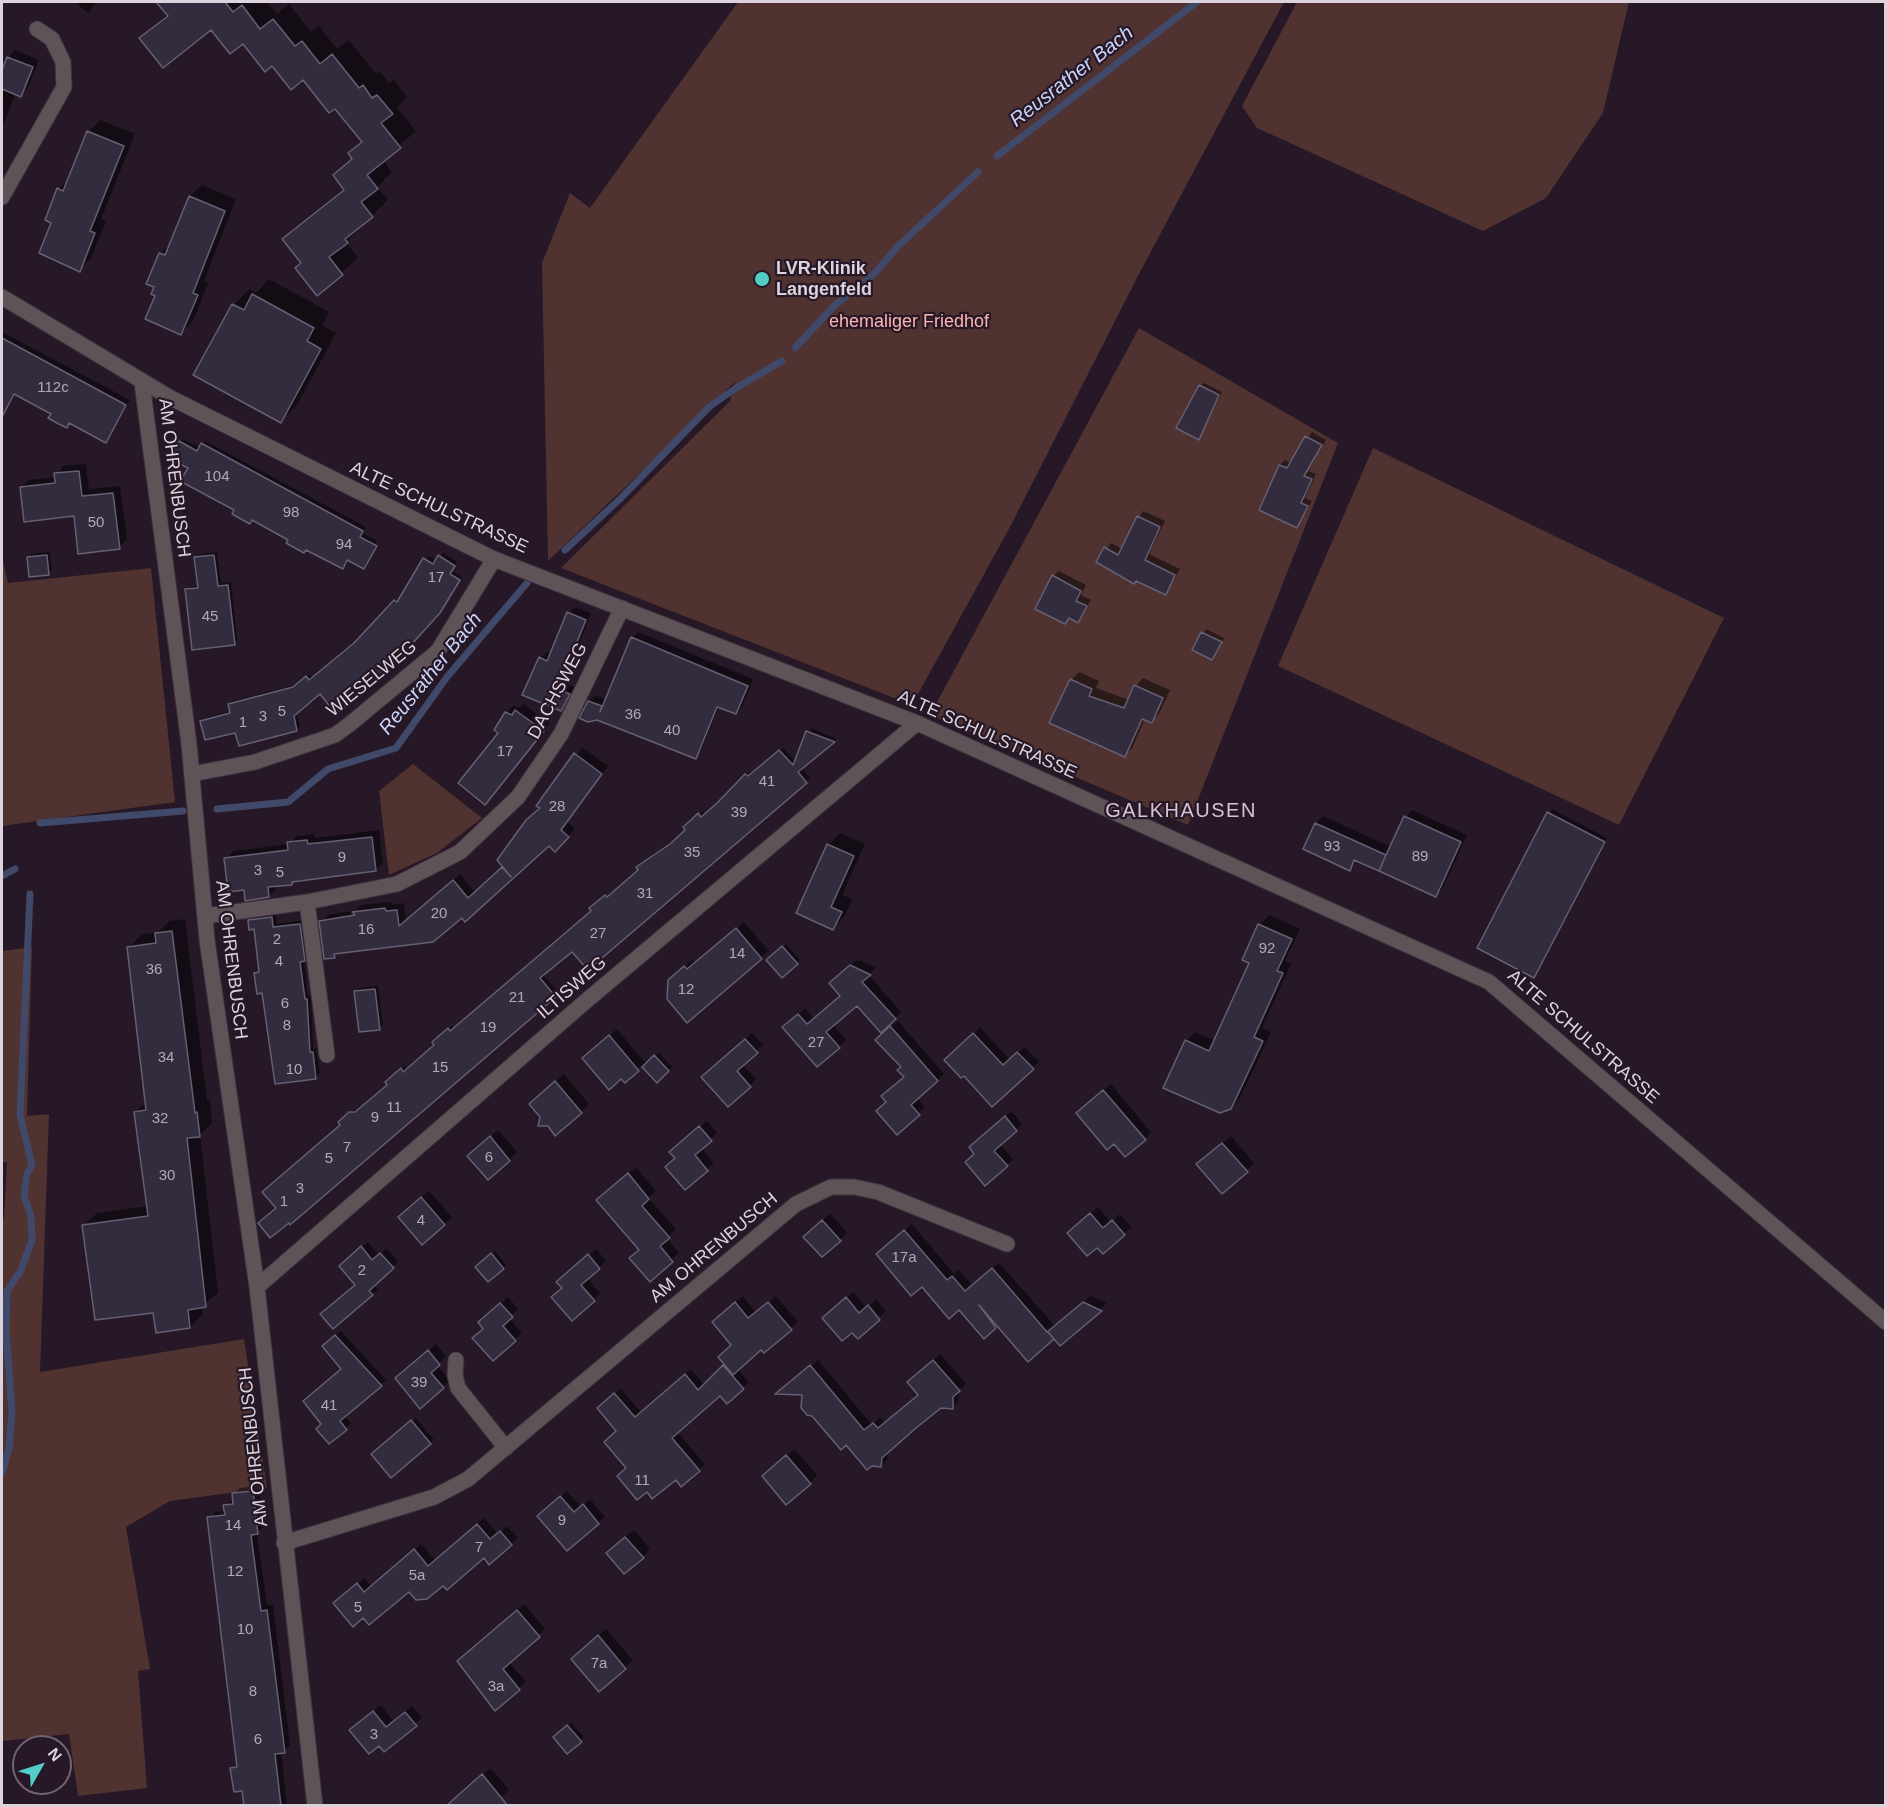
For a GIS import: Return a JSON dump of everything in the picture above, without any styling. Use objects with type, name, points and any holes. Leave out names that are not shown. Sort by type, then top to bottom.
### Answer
[{"type":"street","points":[[2,197],[64,87],[63,62],[52,39],[37,29]]},
{"type":"street","name":"ALTE SCHULSTRASSE","points":[[2,297],[142,383],[494,559],[917,723],[1489,982],[1886,1322]]},
{"type":"street","name":"AM OHRENBUSCH","points":[[142,383],[192,774],[205,916],[257,1287],[315,1806]]},
{"type":"street","name":"WIESELWEG","points":[[192,774],[255,762],[335,735],[438,651],[494,559]]},
{"type":"street","name":"DACHSWEG","points":[[205,916],[307,902],[397,884],[467,846],[518,797],[561,734],[621,608]]},
{"type":"street","name":"ILTISWEG","points":[[257,1287],[586,1001],[917,723]]},
{"type":"street","points":[[307,902],[327,1055]]},
{"type":"street","name":"AM OHRENBUSCH","points":[[284,1543],[434,1497],[468,1479],[796,1204],[831,1187],[855,1187],[878,1192],[1007,1244]]},
{"type":"street","points":[[456,1360],[455,1375],[458,1388],[506,1448]]},
{"type":"green space","name":"ehemaliger Friedhof","points":[[738,2],[1284,2],[1140,272],[1010,527],[912,705],[561,568],[730,401],[735,382],[548,561],[542,263],[570,193],[590,208]]},
{"type":"green space","points":[[1297,2],[1629,2],[1603,113],[1546,198],[1483,231],[1257,128],[1242,106]]},
{"type":"green space","points":[[1139,328],[1338,443],[1188,825],[930,715]]},
{"type":"green space","points":[[1373,448],[1724,618],[1619,825],[1278,666]]},
{"type":"green space","points":[[2,556],[8,583],[151,568],[175,802],[2,826]]},
{"type":"green space","points":[[413,764],[482,818],[437,853],[389,875],[379,791]]},
{"type":"green space","points":[[32,947],[27,1116],[49,1114],[40,1372],[244,1339],[267,1488],[170,1501],[126,1527],[150,1669],[138,1671],[147,1788],[78,1796],[72,1755],[72,1735],[12,1735],[12,1740],[2,1741],[2,1219],[4,1218],[7,1162],[2,1162],[2,951]]},
{"type":"building","points":[[156,2],[225,2],[233,12],[242,5],[260,29],[273,19],[295,46],[302,41],[320,64],[332,54],[359,88],[363,85],[372,98],[377,95],[393,114],[381,123],[401,148],[367,175],[378,189],[361,202],[373,217],[345,239],[348,243],[329,257],[343,275],[317,296],[295,268],[301,263],[282,239],[344,190],[333,175],[352,159],[348,153],[362,142],[335,109],[329,113],[303,80],[291,90],[272,66],[265,72],[243,44],[230,54],[211,30],[163,68],[139,38],[168,16]]},
{"type":"building","points":[[7,57],[33,67],[21,97],[2,89],[2,70]]},
{"type":"building","points":[[87,131],[124,146],[90,231],[95,233],[80,272],[39,253],[51,223],[45,220],[57,188],[63,191]]},
{"type":"building","points":[[189,196],[225,211],[193,293],[198,295],[181,335],[145,319],[155,296],[151,294],[154,287],[146,284],[159,253],[165,255]]},
{"type":"building","points":[[252,294],[314,328],[307,341],[321,349],[281,423],[193,375],[232,304],[244,310]]},
{"type":"building","points":[[2,338],[126,405],[106,443],[69,423],[67,428],[57,423],[48,418],[51,414],[14,394],[2,417]]},
{"type":"building","points":[[1199,385],[1219,395],[1199,440],[1176,428]]},
{"type":"building","points":[[1305,436],[1322,445],[1304,476],[1312,479],[1301,503],[1308,506],[1297,528],[1259,510],[1279,465],[1287,468]]},
{"type":"building","points":[[179,441],[197,451],[201,443],[363,531],[360,537],[377,546],[364,569],[347,560],[343,569],[306,550],[304,553],[286,543],[288,540],[252,520],[250,524],[232,514],[234,510],[180,481],[188,468],[169,459]]},
{"type":"building","points":[[79,471],[82,496],[113,493],[120,549],[78,554],[74,516],[24,522],[20,487],[55,483],[54,473]]},
{"type":"building","points":[[1137,516],[1160,527],[1145,560],[1175,575],[1166,595],[1136,581],[1134,584],[1096,562],[1104,547],[1118,555]]},
{"type":"building","points":[[47,555],[49,575],[29,577],[27,557]]},
{"type":"building","points":[[214,555],[218,586],[228,585],[235,645],[192,650],[185,589],[198,588],[194,557]]},
{"type":"building","points":[[438,555],[455,566],[450,574],[460,580],[440,613],[380,679],[336,714],[320,694],[294,716],[297,731],[239,746],[235,733],[205,740],[200,721],[230,713],[228,704],[293,687],[306,676],[309,680],[354,643],[394,600],[397,602],[423,558],[433,564]]},
{"type":"building","points":[[1052,575],[1081,591],[1076,601],[1087,606],[1078,623],[1069,618],[1065,624],[1035,609]]},
{"type":"building","points":[[567,612],[586,620],[566,669],[571,672],[562,691],[570,694],[561,711],[522,695],[539,657],[547,661]]},
{"type":"building","points":[[1201,632],[1222,642],[1212,660],[1192,650]]},
{"type":"building","points":[[631,637],[748,686],[736,714],[717,707],[696,759],[597,720],[588,722],[579,718],[588,701],[602,706],[600,712]]},
{"type":"building","points":[[1070,679],[1092,689],[1089,696],[1124,708],[1134,685],[1163,698],[1152,723],[1142,719],[1125,757],[1049,723]]},
{"type":"building","points":[[515,710],[544,731],[485,805],[458,783],[498,733],[494,730],[505,712],[512,715]]},
{"type":"building","points":[[806,731],[835,742],[798,772],[807,783],[588,970],[572,952],[540,978],[556,997],[290,1225],[289,1223],[270,1238],[258,1223],[276,1208],[262,1192],[340,1125],[338,1122],[349,1112],[355,1112],[387,1085],[385,1082],[401,1068],[403,1072],[434,1045],[432,1042],[448,1028],[450,1031],[591,911],[589,908],[605,895],[607,897],[638,870],[636,867],[670,844],[698,813],[701,817],[745,774],[748,776],[779,750],[793,765]]},
{"type":"building","points":[[574,753],[602,774],[561,830],[569,837],[555,852],[549,846],[465,922],[462,918],[433,942],[334,954],[335,958],[324,959],[319,921],[355,915],[352,912],[385,908],[386,911],[397,910],[399,926],[453,880],[468,898],[502,867],[511,877],[497,860],[526,820],[540,808],[536,806]]},
{"type":"building","points":[[1547,812],[1605,842],[1534,978],[1477,948]]},
{"type":"building","points":[[1404,816],[1461,842],[1436,897],[1354,860],[1350,871],[1303,849],[1315,823],[1386,855]]},
{"type":"building","points":[[372,837],[376,871],[268,887],[269,897],[245,901],[244,890],[228,892],[224,858],[288,850],[287,842],[307,840],[308,844]]},
{"type":"building","points":[[827,844],[854,856],[831,907],[842,912],[833,930],[796,913]]},
{"type":"building","points":[[272,917],[273,927],[300,924],[305,961],[300,962],[305,999],[307,999],[310,1052],[313,1052],[316,1079],[275,1084],[262,993],[257,994],[254,973],[259,972],[254,929],[249,930],[248,920]]},
{"type":"building","points":[[1258,924],[1292,939],[1277,971],[1283,973],[1254,1037],[1263,1041],[1231,1109],[1220,1113],[1163,1088],[1185,1040],[1209,1051],[1249,963],[1242,960]]},
{"type":"building","points":[[736,928],[762,959],[687,1023],[667,999],[668,980],[684,966],[687,969]]},
{"type":"building","points":[[172,931],[200,1137],[187,1138],[206,1307],[188,1310],[190,1328],[156,1333],[153,1313],[95,1320],[82,1225],[148,1216],[134,1112],[146,1110],[127,947],[156,943],[155,933]]},
{"type":"building","points":[[782,946],[798,964],[782,978],[766,960]]},
{"type":"building","points":[[850,965],[871,975],[862,982],[896,1019],[881,1033],[857,1006],[826,1032],[840,1048],[817,1067],[782,1027],[798,1014],[807,1024],[840,996],[829,983]]},
{"type":"building","points":[[375,989],[380,1030],[359,1032],[354,991]]},
{"type":"building","points":[[890,1026],[938,1081],[911,1105],[920,1115],[897,1135],[876,1111],[886,1102],[881,1096],[904,1077],[897,1070],[901,1067],[875,1040]]},
{"type":"building","points":[[973,1033],[1003,1065],[1017,1052],[1034,1069],[992,1107],[964,1076],[961,1078],[944,1060]]},
{"type":"building","points":[[609,1035],[639,1071],[625,1083],[621,1079],[609,1090],[582,1058]]},
{"type":"building","points":[[745,1039],[758,1053],[737,1071],[751,1087],[728,1107],[701,1077]]},
{"type":"building","points":[[654,1055],[669,1071],[657,1083],[642,1067]]},
{"type":"building","points":[[555,1081],[582,1113],[555,1136],[548,1126],[538,1126],[540,1117],[529,1104]]},
{"type":"building","points":[[1103,1090],[1146,1140],[1125,1157],[1114,1144],[1107,1150],[1076,1113]]},
{"type":"building","points":[[1005,1116],[1017,1131],[994,1151],[1008,1166],[985,1186],[965,1162],[974,1154],[969,1147]]},
{"type":"building","points":[[699,1126],[712,1141],[695,1155],[708,1171],[685,1190],[665,1167],[675,1158],[669,1152]]},
{"type":"building","points":[[490,1136],[510,1161],[488,1180],[467,1156]]},
{"type":"building","points":[[1222,1143],[1248,1172],[1222,1194],[1196,1164]]},
{"type":"building","points":[[628,1173],[649,1199],[642,1206],[670,1238],[660,1246],[673,1262],[650,1282],[629,1258],[639,1250],[596,1200]]},
{"type":"building","points":[[421,1197],[445,1225],[422,1245],[398,1217]]},
{"type":"building","points":[[1090,1213],[1103,1228],[1112,1220],[1125,1235],[1103,1254],[1097,1248],[1087,1256],[1067,1233]]},
{"type":"building","points":[[822,1220],[841,1241],[822,1257],[803,1237]]},
{"type":"building","points":[[904,1230],[947,1280],[952,1276],[965,1291],[992,1268],[1047,1332],[1083,1302],[1102,1311],[1060,1346],[1054,1339],[1028,1362],[979,1305],[996,1328],[984,1339],[959,1310],[949,1319],[922,1287],[911,1296],[876,1254]]},
{"type":"building","points":[[361,1246],[372,1260],[380,1253],[394,1268],[369,1291],[373,1295],[333,1329],[320,1314],[355,1285],[339,1266]]},
{"type":"building","points":[[491,1253],[504,1269],[488,1282],[475,1267]]},
{"type":"building","points":[[588,1254],[600,1269],[581,1285],[595,1301],[572,1321],[551,1297],[562,1288],[556,1282]]},
{"type":"building","points":[[846,1297],[859,1313],[868,1305],[880,1320],[858,1339],[852,1333],[842,1341],[822,1318]]},
{"type":"building","points":[[735,1302],[748,1318],[768,1302],[792,1330],[764,1353],[761,1350],[733,1375],[718,1357],[731,1345],[712,1322]]},
{"type":"building","points":[[500,1303],[513,1317],[503,1326],[516,1341],[493,1361],[472,1338],[483,1329],[478,1322]]},
{"type":"building","points":[[335,1335],[382,1386],[340,1421],[347,1430],[329,1444],[316,1429],[321,1424],[303,1401],[341,1369],[322,1346]]},
{"type":"building","points":[[428,1350],[440,1365],[431,1373],[444,1388],[420,1409],[395,1378]]},
{"type":"building","points":[[933,1360],[960,1391],[953,1397],[953,1409],[941,1408],[916,1428],[882,1458],[881,1467],[872,1466],[867,1470],[846,1445],[841,1450],[812,1416],[807,1415],[801,1408],[802,1395],[775,1394],[810,1365],[864,1430],[873,1423],[878,1428],[918,1395],[907,1382]]},
{"type":"building","points":[[723,1365],[744,1389],[727,1404],[720,1396],[672,1438],[700,1471],[681,1487],[676,1480],[652,1499],[647,1492],[637,1500],[617,1476],[626,1468],[604,1442],[616,1431],[597,1408],[614,1393],[635,1417],[685,1374],[698,1390]]},
{"type":"building","points":[[411,1420],[431,1444],[391,1478],[371,1454]]},
{"type":"building","points":[[786,1455],[811,1484],[786,1505],[762,1476]]},
{"type":"building","points":[[253,1491],[258,1534],[251,1535],[261,1611],[267,1610],[285,1753],[275,1754],[281,1806],[244,1806],[242,1791],[234,1792],[230,1768],[237,1767],[207,1517],[225,1515],[223,1505],[233,1504],[232,1493]]},
{"type":"building","points":[[560,1496],[574,1512],[583,1504],[599,1524],[567,1551],[537,1516]]},
{"type":"building","points":[[477,1524],[490,1539],[500,1531],[512,1545],[489,1565],[484,1558],[447,1590],[443,1586],[427,1599],[416,1600],[409,1592],[369,1625],[363,1618],[353,1627],[333,1603],[357,1583],[364,1592],[414,1549],[428,1566]]},
{"type":"building","points":[[625,1537],[644,1558],[624,1574],[606,1553]]},
{"type":"building","points":[[517,1610],[540,1637],[503,1669],[520,1690],[495,1711],[457,1661]]},
{"type":"building","points":[[598,1635],[626,1669],[599,1692],[571,1659]]},
{"type":"building","points":[[373,1711],[386,1727],[405,1712],[417,1726],[384,1752],[379,1746],[369,1754],[349,1730]]},
{"type":"building","points":[[567,1725],[582,1742],[567,1754],[553,1737]]},
{"type":"building","points":[[482,1774],[508,1806],[446,1806]]},
{"type":"waterway","name":"Reusrather Bach","points":[[997,156],[1197,2]]},
{"type":"waterway","name":"Reusrather Bach","points":[[795,348],[834,306],[874,274],[897,247],[978,172]]},
{"type":"waterway","name":"Reusrather Bach","points":[[565,550],[621,498],[709,407],[782,361]]},
{"type":"waterway","name":"Reusrather Bach","points":[[217,809],[288,802],[328,769],[396,748],[447,677],[527,583]]},
{"type":"waterway","name":"Reusrather Bach","points":[[40,823],[183,811]]},
{"type":"waterway","points":[[2,876],[15,869]]},
{"type":"waterway","name":"Reusrather Bach","points":[[2,1473],[9,1449],[12,1412],[6,1330],[7,1291],[21,1270],[32,1240],[31,1216],[24,1196],[27,1174],[32,1165],[20,1115],[30,894]]},
{"type":"place","name":"LVR-Klinik Langenfeld","points":[[762,279]]},
{"type":"district","name":"GALKHAUSEN","points":[[1181,811]]}]
